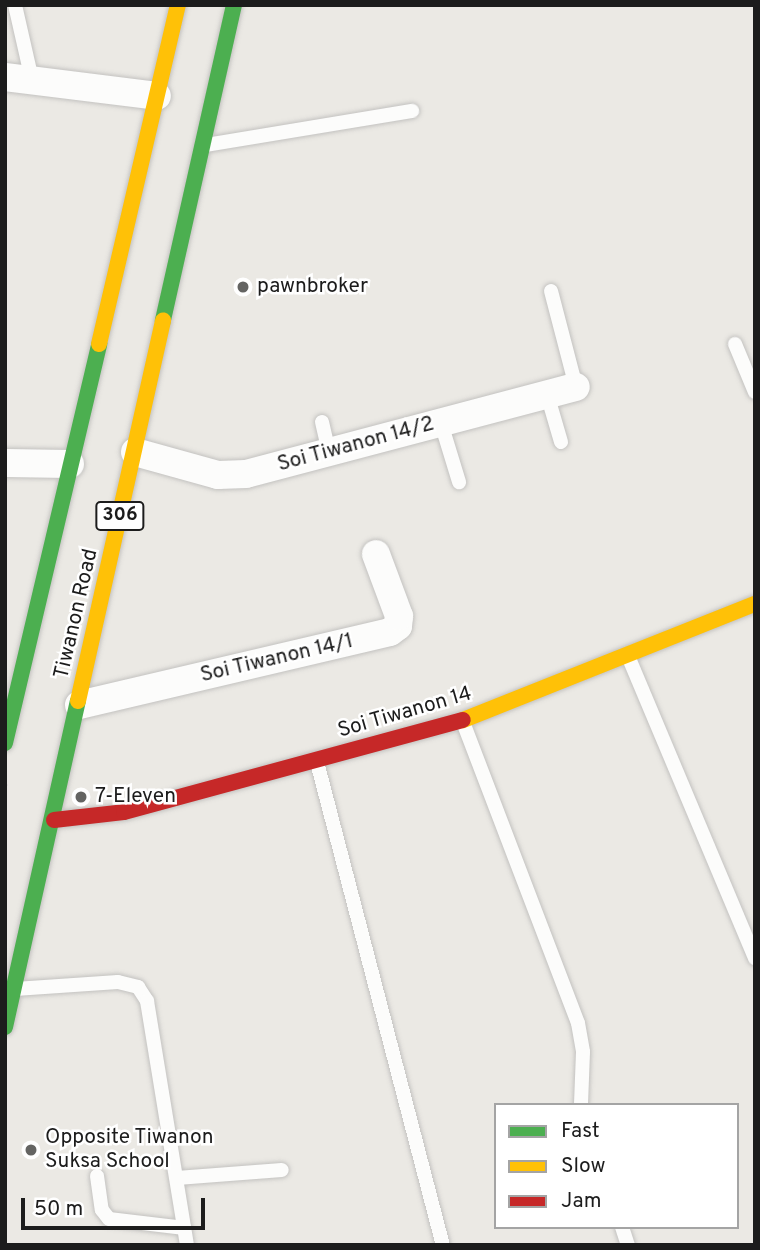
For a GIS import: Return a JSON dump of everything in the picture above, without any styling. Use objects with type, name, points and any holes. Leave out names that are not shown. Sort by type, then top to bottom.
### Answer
[{"type":"main road","name":"Tiwanon Road","points":[[5,743],[12,685],[70,464],[178,5]]},
{"type":"main road","name":"Tiwanon Road","points":[[5,1027],[54,820],[234,5]]},
{"type":"main road","name":"Soi Tiwanon 14","points":[[54,820],[124,812],[462,721],[755,604]]},
{"type":"main road","points":[[5,916],[27,933]]},
{"type":"street","points":[[19,79],[157,96]]},
{"type":"street","name":"Soi Tiwanon 14/2","points":[[135,452],[218,475],[246,474],[576,387]]},
{"type":"street","points":[[5,463],[70,464]]},
{"type":"street","name":"Soi Tiwanon 14/1","points":[[79,705],[390,632],[398,626],[399,616],[376,554]]},
{"type":"lane","points":[[15,5],[19,79]]},
{"type":"lane","points":[[203,146],[412,111]]},
{"type":"lane","points":[[551,291],[576,387]]},
{"type":"lane","points":[[736,344],[755,392]]},
{"type":"lane","points":[[548,394],[561,442]]},
{"type":"lane","points":[[322,422],[330,452]]},
{"type":"lane","points":[[441,423],[459,482]]},
{"type":"lane","points":[[628,655],[755,958]]},
{"type":"lane","points":[[462,721],[578,1023],[583,1052],[581,1103]]},
{"type":"lane","points":[[316,760],[443,1245]]},
{"type":"lane","points":[[14,989],[118,982],[138,987],[147,1001],[187,1245]]},
{"type":"lane","points":[[177,1178],[282,1170]]},
{"type":"lane","points":[[97,1176],[102,1210],[109,1219],[184,1228]]},
{"type":"traffic: fast","points":[[163,320],[234,5]]},
{"type":"traffic: fast","points":[[5,743],[99,344]]},
{"type":"traffic: fast","points":[[5,1027],[78,701]]},
{"type":"traffic: slow","points":[[99,344],[178,5]]},
{"type":"traffic: slow","points":[[78,701],[163,320]]},
{"type":"traffic: slow","points":[[463,720],[755,604]]},
{"type":"traffic: jam","points":[[54,820],[124,812],[463,720]]},
{"type":"place","name":"pawnbroker","points":[[243,287]]},
{"type":"place","name":"7-Eleven","points":[[81,797]]},
{"type":"place","name":"Opposite Tiwanon Suksa School","points":[[31,1150]]}]
